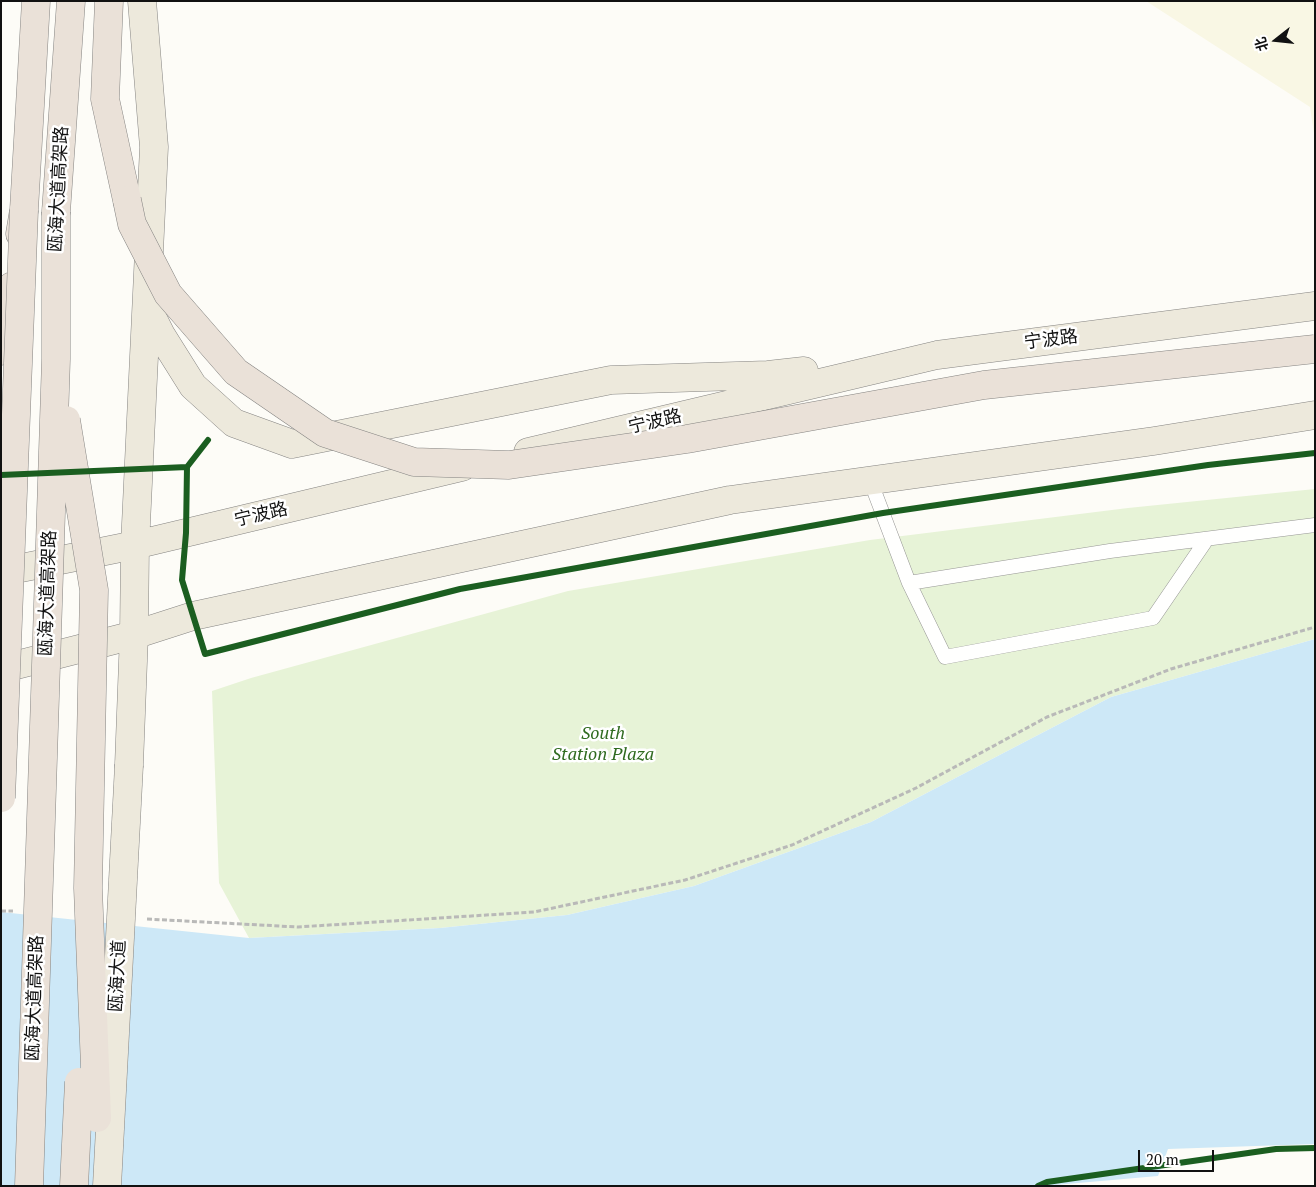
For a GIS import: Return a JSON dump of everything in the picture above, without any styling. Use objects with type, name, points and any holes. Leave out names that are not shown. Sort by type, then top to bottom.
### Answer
[{"type":"highway","name":"瓯海大道高架路","points":[[1,798],[24,210],[36,1]]},
{"type":"highway","name":"瓯海大道高架路","points":[[29,1186],[56,359],[56,212],[71,1]]},
{"type":"highway","points":[[109,1],[105,99],[132,224],[168,294],[236,372],[325,433],[414,462],[510,465],[686,439],[984,385],[1315,349]]},
{"type":"highway","points":[[1,351],[24,210]]},
{"type":"highway","points":[[56,359],[94,590],[88,888],[74,1186]]},
{"type":"highway","points":[[88,888],[99,1167],[102,1186]]},
{"type":"main road","points":[[142,1],[154,146]]},
{"type":"main road","points":[[154,146],[160,1]]},
{"type":"main road","name":"瓯海大道","points":[[107,1186],[129,766],[135,545],[154,146]]},
{"type":"main road","points":[[147,306],[161,335],[193,386],[234,423],[292,444],[611,380],[768,375],[937,355]]},
{"type":"main road","name":"宁波路","points":[[1,572],[135,545],[937,355],[1315,306]]},
{"type":"main road","points":[[1,669],[134,635],[193,616],[730,500],[1154,441],[1315,415]]},
{"type":"lane","points":[[870,480],[909,583],[944,657],[1153,618],[1207,539]]},
{"type":"lane","points":[[909,583],[1110,551],[1315,525]]},
{"type":"path","points":[[140,918],[298,927],[534,912],[685,880],[792,845],[916,788],[1047,717],[1171,669],[1315,627]]},
{"type":"path","points":[[1,910],[21,912]]},
{"type":"shaded area","points":[[1146,1],[1315,1],[1315,140],[1310,107]]},
{"type":"green space","name":"South Station Plaza","points":[[1315,489],[1315,639],[1111,697],[871,822],[694,886],[567,915],[440,928],[249,938],[219,883],[212,691],[251,678],[568,591],[870,540],[1128,508]]},
{"type":"water","points":[[1315,639],[1315,1144],[1168,1149],[1158,1176],[1044,1186],[1,1186],[1,912],[249,938],[440,928],[567,915],[694,886],[871,822],[1111,697]]},
{"type":"cycle path","points":[[208,440],[187,467],[186,533],[182,580],[205,654],[460,589],[883,513],[1208,465],[1315,453]]},
{"type":"cycle path","points":[[1,475],[187,467]]},
{"type":"cycle path","points":[[1038,1186],[1047,1182],[1276,1149],[1315,1148]]}]
